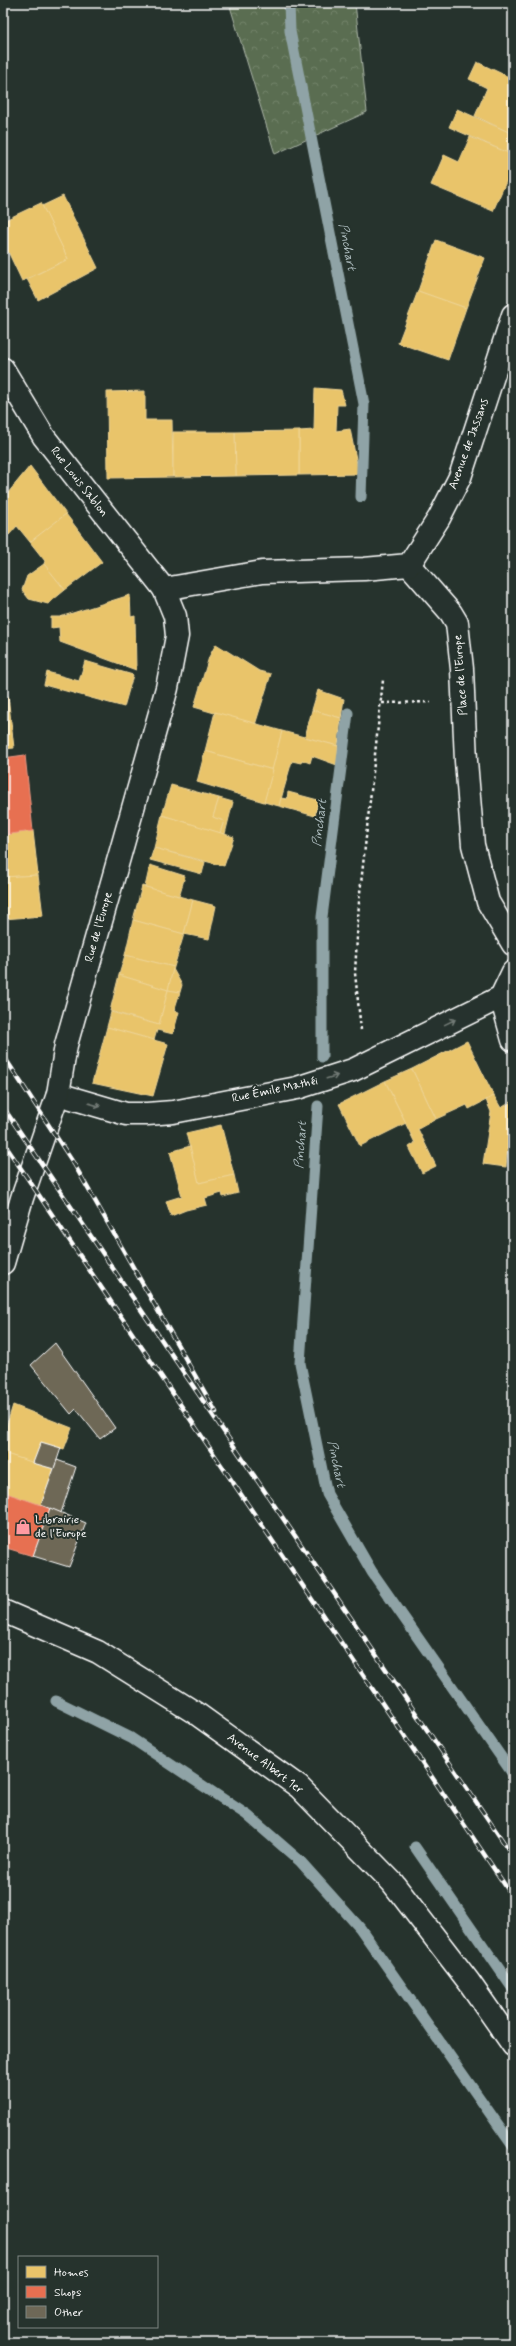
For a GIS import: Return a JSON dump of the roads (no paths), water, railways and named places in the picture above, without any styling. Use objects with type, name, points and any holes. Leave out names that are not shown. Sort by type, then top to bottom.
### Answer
[{"type":"street","name":"Avenue de Jassans","points":[[409,565],[439,518],[460,477],[513,315]]},
{"type":"street","name":"Rue Louis Sablon","points":[[3,369],[44,437],[164,589]]},
{"type":"street","points":[[164,589],[262,572],[364,569],[409,565]]},
{"type":"street","name":"Place de l'Europe","points":[[409,565],[451,613],[457,623],[462,669],[473,845],[488,902],[513,944]]},
{"type":"street","name":"Rue de l'Europe","points":[[3,1263],[22,1198],[58,1094],[66,1045],[175,654],[177,636],[174,616],[164,589]]},
{"type":"street","points":[[513,972],[501,997],[513,1040]]},
{"type":"street","name":"Rue Émile Mathéi","points":[[58,1094],[126,1114],[173,1112],[297,1088],[353,1070],[501,997]]},
{"type":"street","name":"Avenue Albert 1er","points":[[3,1611],[98,1652],[197,1714],[299,1787],[392,1882],[469,1982],[513,2045]]},
{"type":"waterway","name":"Pinchart","points":[[289,3],[290,31],[364,404],[361,497]]},
{"type":"waterway","name":"Pinchart","points":[[322,1057],[322,917],[348,713]]},
{"type":"waterway","name":"Pinchart","points":[[318,1106],[300,1363],[327,1494],[372,1572],[513,1774]]},
{"type":"waterway","points":[[56,1701],[131,1738],[247,1815],[300,1861],[360,1928],[513,2146]]},
{"type":"waterway","points":[[415,1847],[513,1989]]},
{"type":"railway","points":[[3,1055],[74,1164],[216,1412]]},
{"type":"railway","points":[[3,1107],[513,1856]]},
{"type":"railway","points":[[3,1142],[513,1897]]},
{"type":"place","name":"Librairie de l'Europe","points":[[23,1527]]}]
